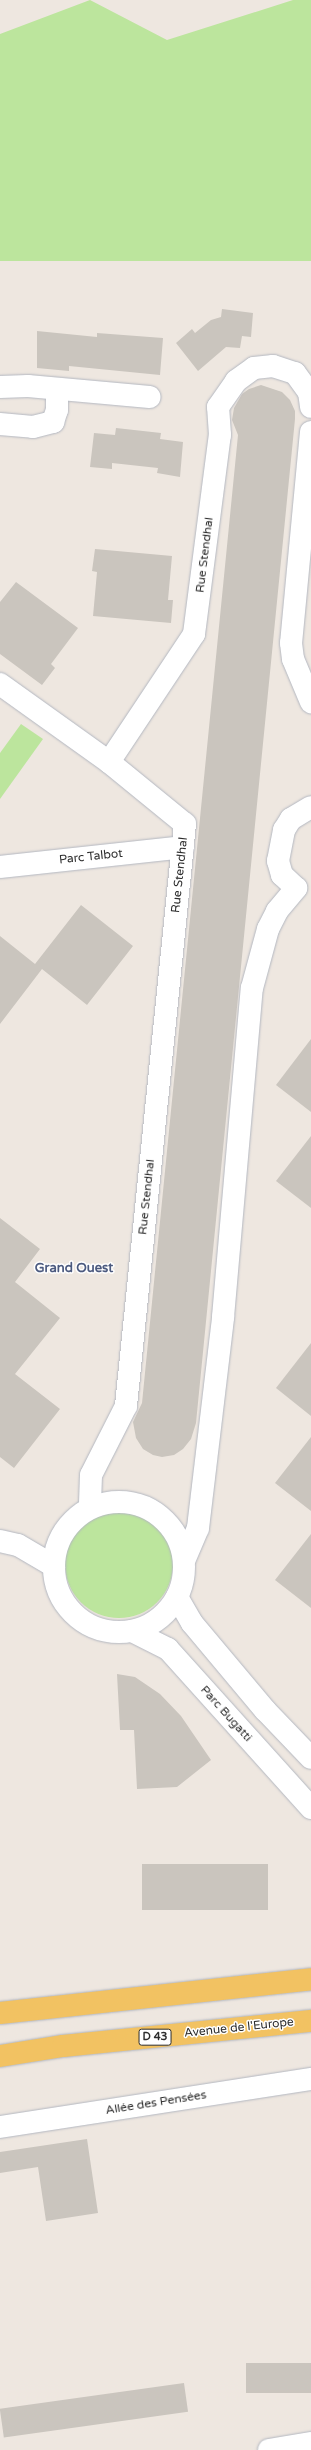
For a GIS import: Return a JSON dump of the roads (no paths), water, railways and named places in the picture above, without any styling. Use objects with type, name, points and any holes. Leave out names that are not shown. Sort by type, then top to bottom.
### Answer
[{"type":"main road","points":[[0,2013],[311,1979]]},
{"type":"main road","name":"Avenue de l'Europe","points":[[0,2056],[63,2046],[311,2021]]},
{"type":"street","name":"Rue Stendhal","points":[[90,1507],[91,1475],[126,1406],[185,824],[109,762],[194,634],[220,435],[218,406],[236,382],[254,368],[273,366],[294,373],[309,392],[311,407]]},
{"type":"street","points":[[0,387],[28,386],[150,397]]},
{"type":"street","points":[[0,424],[33,427],[53,422],[57,410],[57,389]]},
{"type":"street","points":[[311,432],[291,643],[293,659],[311,702]]},
{"type":"street","points":[[0,684],[109,762]]},
{"type":"street","points":[[184,1561],[198,1528],[209,1437],[223,1317],[252,988],[268,929],[277,911],[303,890],[282,875],[278,861],[279,848],[284,830],[291,819],[311,807]]},
{"type":"street","name":"Parc Talbot","points":[[0,867],[183,847]]},
{"type":"street","points":[[110,1501],[131,1502],[151,1509],[168,1522],[179,1540],[184,1561],[183,1580],[177,1597],[166,1613],[150,1624],[132,1631],[109,1632],[88,1625],[71,1612],[59,1594],[54,1566],[55,1551],[63,1531],[75,1517],[90,1507],[110,1501]]},
{"type":"street","points":[[0,1541],[18,1545],[54,1566]]},
{"type":"street","points":[[177,1597],[192,1623],[266,1710],[311,1758]]},
{"type":"street","name":"Parc Bugatti","points":[[132,1631],[168,1649],[311,1808]]},
{"type":"street","name":"Allée des Pensées","points":[[0,2127],[311,2079]]},
{"type":"street","points":[[269,2450],[311,2443]]},
{"type":"district","name":"Grand Ouest","points":[[74,1268]]}]
